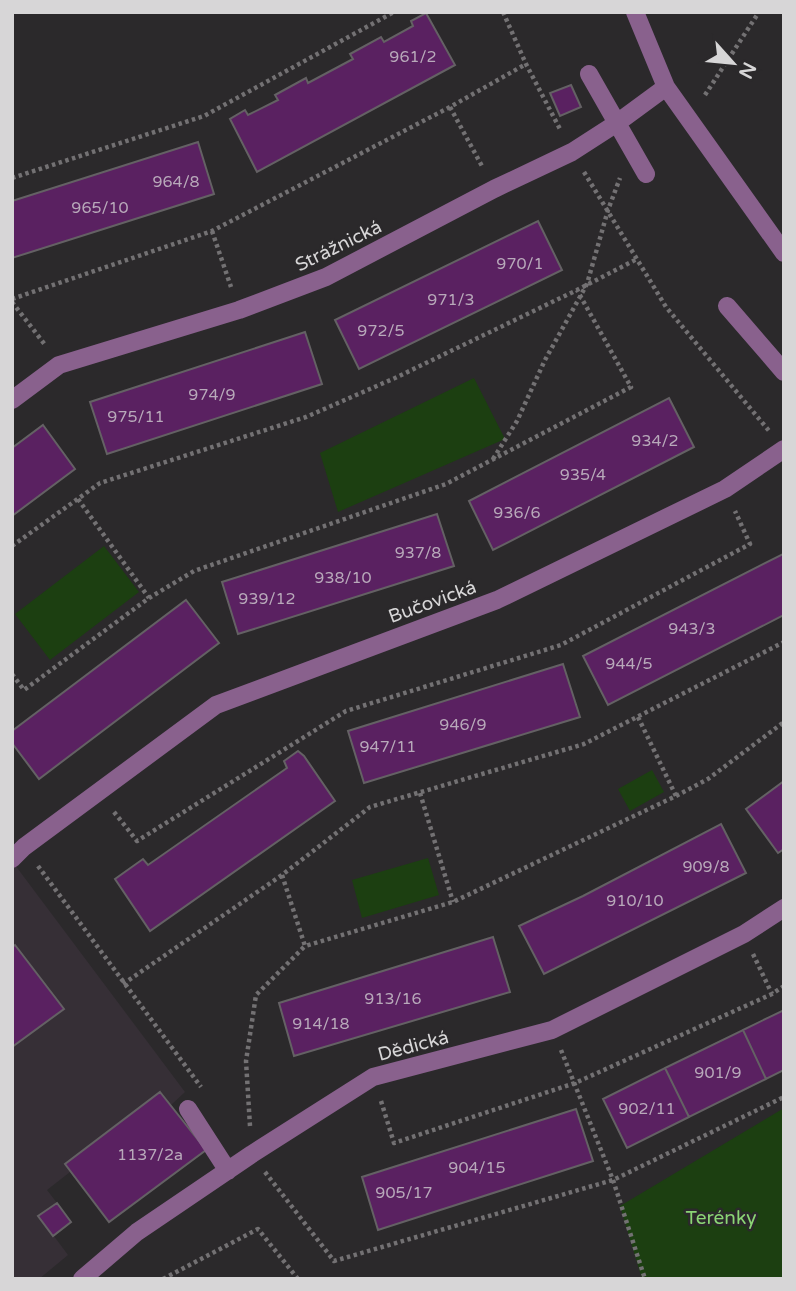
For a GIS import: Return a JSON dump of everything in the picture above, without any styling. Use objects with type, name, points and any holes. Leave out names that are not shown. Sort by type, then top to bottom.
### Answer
[{"type":"street","points":[[635,12],[666,87],[784,253]]},
{"type":"street","points":[[589,74],[646,174]]},
{"type":"street","name":"Strážnická","points":[[12,400],[59,365],[239,310],[326,277],[494,189],[572,152],[666,87]]},
{"type":"street","points":[[727,306],[784,372]]},
{"type":"street","name":"Bučovická","points":[[12,859],[24,847],[216,705],[498,600],[725,489],[780,444]]},
{"type":"street","name":"Dědická","points":[[82,1279],[137,1232],[373,1077],[552,1030],[744,934],[784,908]]},
{"type":"street","points":[[188,1110],[228,1171]]},
{"type":"path","points":[[12,178],[204,116],[394,12]]},
{"type":"path","points":[[503,12],[526,64],[572,152],[666,307],[780,444]]},
{"type":"path","points":[[705,95],[759,12]]},
{"type":"path","points":[[59,365],[12,301],[212,231],[450,107],[526,64]]},
{"type":"path","points":[[450,107],[494,189]]},
{"type":"path","points":[[493,460],[517,421],[545,360],[581,298],[607,211],[631,149]]},
{"type":"path","points":[[212,231],[239,310]]},
{"type":"path","points":[[12,546],[100,483],[306,418],[395,378],[637,258]]},
{"type":"path","points":[[12,674],[24,690],[149,598],[194,571],[446,484],[631,387],[577,290]]},
{"type":"path","points":[[98,792],[137,841],[346,711],[561,645],[750,544],[725,489]]},
{"type":"path","points":[[78,499],[149,598]]},
{"type":"path","points":[[123,984],[282,875],[370,807],[584,744],[784,642]]},
{"type":"path","points":[[638,717],[676,796]]},
{"type":"path","points":[[252,1154],[246,1061],[257,995],[305,946],[453,902],[708,779],[784,722]]},
{"type":"path","points":[[420,793],[453,902]]},
{"type":"path","points":[[282,875],[305,946]]},
{"type":"path","points":[[744,934],[772,994]]},
{"type":"path","points":[[373,1077],[394,1143],[575,1083],[772,994],[784,986]]},
{"type":"path","points":[[552,1030],[613,1180],[645,1279]]},
{"type":"path","points":[[163,1279],[258,1229],[298,1279]]},
{"type":"shaded area","points":[[12,861],[185,1092],[171,1105],[206,1150],[109,1222],[70,1172],[47,1190],[57,1203],[39,1216],[68,1255],[39,1279],[12,1279]]},
{"type":"green space","points":[[474,378],[505,439],[338,512],[320,453]]},
{"type":"green space","points":[[104,546],[139,592],[50,660],[15,614]]},
{"type":"green space","points":[[652,770],[664,792],[630,811],[618,789]]},
{"type":"green space","points":[[428,858],[439,895],[362,918],[352,880]]},
{"type":"green space","name":"Terénky","points":[[784,1108],[784,1279],[642,1279],[620,1206]]},
{"type":"building","points":[[426,13],[455,65],[257,172],[230,119],[245,110],[248,115],[278,100],[275,95],[306,78],[308,83],[353,59],[350,54],[381,37],[384,42],[413,26],[411,21]]},
{"type":"building","points":[[571,85],[581,107],[560,116],[550,93]]},
{"type":"building","points":[[198,142],[214,194],[12,258],[12,201]]},
{"type":"building","points":[[538,221],[562,270],[359,369],[335,320]]},
{"type":"building","points":[[305,332],[322,384],[107,454],[90,402]]},
{"type":"building","points":[[669,398],[694,447],[493,550],[469,501]]},
{"type":"building","points":[[43,425],[75,469],[12,516],[12,448]]},
{"type":"building","points":[[437,514],[454,566],[238,634],[222,582]]},
{"type":"building","points":[[783,554],[784,615],[608,705],[583,656]]},
{"type":"building","points":[[186,600],[219,643],[39,779],[12,743],[12,731]]},
{"type":"building","points":[[563,664],[580,717],[364,783],[348,731]]},
{"type":"building","points":[[298,751],[335,801],[150,931],[115,879],[143,859],[148,865],[287,768],[284,761]]},
{"type":"building","points":[[784,781],[784,849],[778,853],[746,809]]},
{"type":"building","points":[[721,824],[746,873],[544,974],[519,926]]},
{"type":"building","points":[[493,937],[510,992],[294,1056],[279,1003]]},
{"type":"building","points":[[15,945],[64,1009],[12,1047],[12,947]]},
{"type":"building","points":[[784,1010],[784,1070],[766,1079],[743,1030]]},
{"type":"building","points":[[743,1030],[766,1079],[689,1117],[665,1068]]},
{"type":"building","points":[[665,1068],[689,1117],[627,1148],[603,1099]]},
{"type":"building","points":[[160,1092],[206,1150],[109,1222],[65,1164]]},
{"type":"building","points":[[576,1109],[593,1161],[378,1230],[362,1177]]},
{"type":"building","points":[[57,1203],[71,1222],[53,1236],[38,1216]]}]
